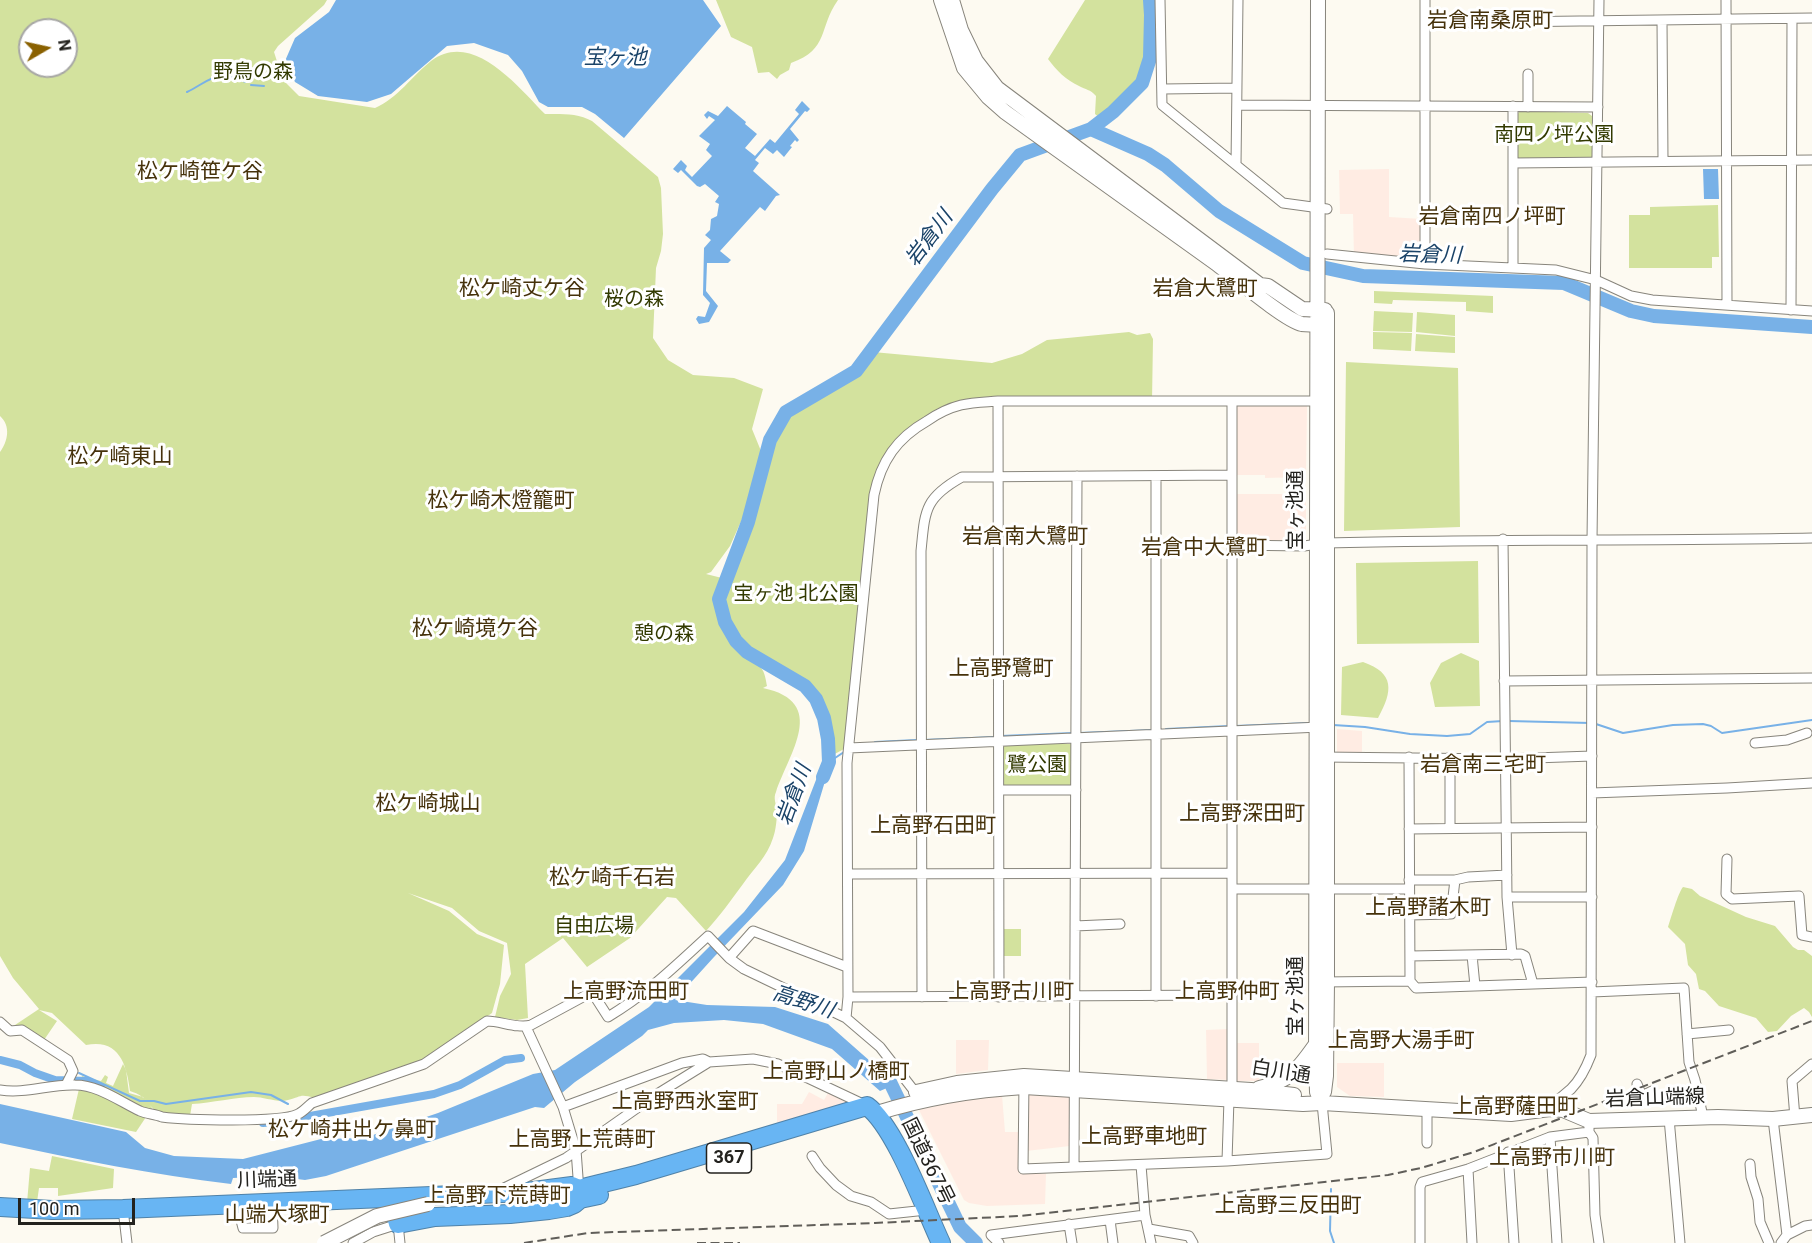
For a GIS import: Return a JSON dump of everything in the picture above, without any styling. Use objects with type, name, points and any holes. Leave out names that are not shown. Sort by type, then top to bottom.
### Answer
[{"type":"highway","name":"白川通","points":[[579,1194],[638,1186],[876,1108]]},
{"type":"highway","name":"国道367号","points":[[876,1108],[906,1165],[941,1243]]},
{"type":"highway","name":"川端通","points":[[0,1208],[52,1210],[237,1205],[526,1192],[572,1186],[579,1194]]},
{"type":"highway","name":"367","points":[[398,1224],[435,1217],[549,1210],[574,1204],[579,1194]]},
{"type":"highway","points":[[392,1199],[398,1224]]},
{"type":"street","points":[[941,0],[964,68],[988,97],[1027,128],[1098,172]]},
{"type":"street","points":[[952,0],[961,30],[976,61],[996,88],[1098,172],[1256,295],[1299,324],[1323,317]]},
{"type":"street","points":[[1160,0],[1162,105],[1283,203],[1323,208]]},
{"type":"street","points":[[1236,165],[1238,0]]},
{"type":"street","name":"宝ヶ池通","points":[[1318,0],[1323,105]]},
{"type":"street","name":"宝ヶ池通","points":[[1322,1103],[1326,1076],[1322,982],[1321,727],[1323,105],[1326,0]]},
{"type":"street","points":[[1425,0],[1425,264]]},
{"type":"street","points":[[1550,1109],[1556,1100],[1571,1089],[1583,1074],[1591,1055],[1592,540],[1599,0]]},
{"type":"street","points":[[1726,0],[1727,304]]},
{"type":"street","points":[[1425,23],[1812,18]]},
{"type":"street","points":[[1791,310],[1792,19]]},
{"type":"street","points":[[1662,20],[1663,161]]},
{"type":"street","points":[[1528,74],[1528,107]]},
{"type":"street","points":[[1163,89],[1237,88]]},
{"type":"street","points":[[1237,105],[1598,107]]},
{"type":"street","points":[[1513,106],[1513,267]]},
{"type":"street","points":[[1513,163],[1812,160]]},
{"type":"street","points":[[1324,256],[1425,264],[1556,270],[1596,280],[1631,296],[1652,300],[1812,311]]},
{"type":"street","points":[[846,1018],[848,997],[847,763],[874,495],[884,463],[902,438],[939,414],[962,405],[999,401],[1323,401]]},
{"type":"street","points":[[999,401],[999,996]]},
{"type":"street","points":[[1227,1161],[1231,1094],[1232,995],[1232,401]]},
{"type":"street","points":[[922,997],[921,551],[924,518],[931,500],[943,487],[962,477],[1232,475]]},
{"type":"street","points":[[1074,1167],[1077,476]]},
{"type":"street","points":[[1155,996],[1156,476]]},
{"type":"street","points":[[1232,545],[1503,539],[1812,538]]},
{"type":"street","points":[[1503,539],[1507,897],[1512,955]]},
{"type":"street","points":[[1504,681],[1812,678]]},
{"type":"street","points":[[849,748],[1321,727]]},
{"type":"street","points":[[1755,743],[1787,740],[1807,733]]},
{"type":"street","points":[[1322,758],[1505,759],[1592,756]]},
{"type":"street","points":[[1409,757],[1410,981],[1416,987],[1533,984],[1684,988],[1689,1062],[1703,1117]]},
{"type":"street","points":[[1450,757],[1450,828]]},
{"type":"street","points":[[1592,793],[1727,789],[1812,783]]},
{"type":"street","points":[[999,790],[1076,790]]},
{"type":"street","points":[[1409,829],[1592,827]]},
{"type":"street","points":[[1727,859],[1726,894],[1732,899],[1799,896],[1802,934],[1812,937]]},
{"type":"street","points":[[848,874],[1232,873]]},
{"type":"street","points":[[1232,889],[1321,889],[1507,875]]},
{"type":"street","points":[[1409,915],[1451,914],[1455,880]]},
{"type":"street","points":[[1507,897],[1593,897]]},
{"type":"street","points":[[1075,926],[1120,924]]},
{"type":"street","points":[[729,958],[753,931],[847,967]]},
{"type":"street","points":[[0,1090],[28,1091],[68,1081],[99,1090],[148,1112],[172,1119],[286,1118],[299,1113],[312,1103],[424,1064],[487,1021],[526,1027],[592,992],[608,1017],[653,987],[708,936],[729,958],[744,969],[846,1018],[880,1047],[912,1096]]},
{"type":"street","points":[[1410,956],[1525,956],[1533,984]]},
{"type":"street","points":[[1472,956],[1475,986]]},
{"type":"street","points":[[1322,982],[1410,981]]},
{"type":"street","name":"宝ヶ池通","points":[[1322,982],[1316,1044],[1317,1092],[1322,1103]]},
{"type":"street","points":[[848,997],[1232,995]]},
{"type":"street","points":[[0,1022],[10,1031],[22,1030],[68,1060],[73,1071],[68,1081]]},
{"type":"street","points":[[526,1027],[562,1105],[576,1150],[579,1194]]},
{"type":"street","points":[[1687,1034],[1730,1029]]},
{"type":"street","points":[[1251,1090],[1272,1086],[1285,1080],[1297,1070],[1316,1044]]},
{"type":"street","points":[[562,1105],[682,1063],[703,1059],[709,1062]]},
{"type":"street","points":[[499,1193],[505,1187],[566,1158],[654,1096],[709,1062],[753,1059],[778,1064],[876,1108]]},
{"type":"street","points":[[1795,1118],[1792,1082],[1812,1064]]},
{"type":"street","points":[[1024,1081],[1023,1169],[1227,1161],[1327,1154],[1322,1103]]},
{"type":"street","name":"白川通","points":[[876,1108],[957,1083],[1024,1081],[1231,1094],[1303,1104],[1322,1103]]},
{"type":"street","points":[[1637,1084],[1642,1096],[1652,1091]]},
{"type":"street","name":"白川通","points":[[1231,1094],[1251,1090],[1306,1096],[1322,1103]]},
{"type":"street","name":"岩倉山端線","points":[[1322,1103],[1511,1114],[1550,1109],[1563,1110],[1589,1126],[1669,1118],[1773,1119],[1812,1115]]},
{"type":"street","points":[[1427,1109],[1427,1143]]},
{"type":"street","points":[[1669,1118],[1680,1243]]},
{"type":"street","points":[[1773,1119],[1787,1235]]},
{"type":"street","points":[[1420,1243],[1420,1187],[1422,1182],[1468,1169],[1550,1137],[1589,1126],[1593,1138],[1595,1215],[1599,1243]]},
{"type":"street","points":[[1550,1137],[1557,1243]]},
{"type":"street","points":[[1508,1152],[1514,1243]]},
{"type":"street","points":[[812,1156],[836,1185],[851,1196],[871,1202],[889,1214],[924,1208]]},
{"type":"street","points":[[1750,1164],[1751,1177],[1758,1199],[1760,1222],[1769,1243]]},
{"type":"street","points":[[1141,1165],[1145,1215],[1152,1243]]},
{"type":"street","points":[[1468,1169],[1472,1243]]},
{"type":"street","name":"白川通","points":[[324,1243],[377,1216],[429,1208],[579,1194]]},
{"type":"street","points":[[237,1205],[243,1228],[273,1228],[273,1203]]},
{"type":"street","name":"白川通","points":[[340,1243],[387,1220],[429,1208]]},
{"type":"street","points":[[123,1209],[127,1243]]},
{"type":"street","points":[[999,1243],[992,1235],[1145,1215]]},
{"type":"street","points":[[1110,1220],[1113,1243]]},
{"type":"street","points":[[353,1243],[373,1232],[398,1224],[400,1243]]},
{"type":"street","points":[[1069,1224],[1072,1243]]},
{"type":"street","points":[[1781,1243],[1787,1235],[1812,1225]]},
{"type":"street","points":[[1149,1229],[1189,1236],[1193,1243]]},
{"type":"shaded area","points":[[1389,169],[1389,217],[1422,219],[1422,256],[1420,259],[1354,256],[1353,214],[1340,214],[1339,170]]},
{"type":"shaded area","points":[[1239,405],[1307,405],[1306,477],[1265,478],[1265,475],[1234,475],[1235,410]]},
{"type":"shaded area","points":[[1235,494],[1306,494],[1306,542],[1239,541],[1235,538]]},
{"type":"shaded area","points":[[1337,729],[1362,731],[1362,754],[1337,755]]},
{"type":"shaded area","points":[[1229,1029],[1229,1080],[1207,1079],[1206,1030]]},
{"type":"shaded area","points":[[956,1040],[989,1040],[988,1070],[956,1074]]},
{"type":"shaded area","points":[[1235,1043],[1259,1043],[1259,1081],[1236,1081]]},
{"type":"shaded area","points":[[1337,1063],[1384,1063],[1384,1097],[1350,1096],[1337,1087]]},
{"type":"shaded area","points":[[809,1092],[824,1100],[828,1093],[848,1103],[777,1125],[777,1104],[802,1104]]},
{"type":"shaded area","points":[[1026,1094],[1072,1097],[1070,1146],[1026,1151]]},
{"type":"shaded area","points":[[1002,1095],[1005,1132],[1020,1132],[1019,1174],[1046,1174],[1045,1204],[987,1206],[964,1200],[919,1110],[966,1099]]},
{"type":"green space","points":[[0,0],[327,0],[274,52],[283,80],[299,96],[375,108],[398,93],[431,61],[447,53],[463,52],[479,57],[509,77],[545,114],[575,115],[587,118],[658,177],[661,188],[663,234],[656,268],[653,338],[668,360],[693,375],[734,378],[763,389],[752,429],[761,451],[755,490],[730,546],[711,572],[706,574],[722,578],[717,608],[725,634],[739,651],[762,670],[767,686],[763,688],[783,695],[795,705],[800,717],[795,746],[775,794],[776,824],[767,851],[706,931],[676,898],[667,897],[630,938],[587,967],[563,938],[525,964],[528,1018],[517,1020],[495,1017],[500,996],[511,974],[507,943],[479,931],[452,908],[408,893],[449,911],[477,934],[504,945],[500,984],[492,1013],[421,1063],[315,1098],[303,1096],[280,1101],[247,1097],[192,1104],[190,1116],[169,1115],[157,1111],[144,1098],[130,1091],[123,1063],[114,1050],[97,1044],[86,1045],[52,1013],[39,1010],[57,1021],[44,1040],[22,1025],[12,1027],[39,1009],[13,978],[0,956],[0,452],[7,434],[0,416]]},
{"type":"green space","points":[[716,0],[838,0],[818,44],[812,51],[791,63],[789,70],[777,79],[769,72],[758,73],[752,47],[731,37]]},
{"type":"green space","points":[[1085,0],[1145,0],[1148,18],[1150,37],[1148,56],[1142,73],[1123,97],[1100,118],[1095,114],[1096,96],[1066,78],[1048,59]]},
{"type":"green space","name":"南四ノ坪公園","points":[[1520,111],[1588,113],[1592,116],[1592,157],[1588,160],[1519,160],[1516,158],[1517,115]]},
{"type":"green space","points":[[1718,205],[1719,257],[1712,257],[1712,268],[1629,268],[1629,215],[1650,215],[1650,207]]},
{"type":"green space","points":[[1374,291],[1493,296],[1493,313],[1466,311],[1466,302],[1393,300],[1392,304],[1374,303]]},
{"type":"green space","points":[[1374,311],[1413,313],[1412,332],[1373,331]]},
{"type":"green space","points":[[1417,312],[1455,315],[1455,336],[1416,332]]},
{"type":"green space","name":"宝ヶ池 北公園","points":[[1129,332],[1137,335],[1150,333],[1153,339],[1152,401],[962,405],[913,429],[878,479],[844,749],[831,756],[832,740],[828,715],[818,693],[802,679],[747,651],[731,626],[721,601],[759,503],[758,494],[771,445],[784,420],[856,373],[873,352],[992,363],[1022,354],[1047,340]]},
{"type":"green space","points":[[1373,332],[1412,333],[1411,351],[1373,349]]},
{"type":"green space","points":[[1416,334],[1455,337],[1455,353],[1415,351]]},
{"type":"green space","points":[[1346,362],[1458,368],[1460,527],[1344,531]]},
{"type":"green space","points":[[1478,561],[1479,643],[1357,644],[1356,563]]},
{"type":"green space","points":[[1461,653],[1479,661],[1480,706],[1435,707],[1430,683],[1441,663]]},
{"type":"green space","points":[[1363,662],[1381,672],[1388,684],[1386,699],[1378,718],[1341,715],[1342,667]]},
{"type":"green space","name":"鷺公園","points":[[1006,744],[1071,744],[1073,746],[1073,785],[1070,788],[1004,788],[1001,784],[1002,748]]},
{"type":"green space","points":[[1683,887],[1692,889],[1700,896],[1746,917],[1775,926],[1793,947],[1804,950],[1812,956],[1812,1017],[1804,1008],[1791,1016],[1777,1031],[1768,1032],[1756,1018],[1719,1006],[1705,991],[1699,989],[1696,974],[1688,965],[1685,944],[1668,927]]},
{"type":"green space","points":[[1002,929],[1021,929],[1021,956],[1002,956]]},
{"type":"green space","points":[[123,1064],[129,1093],[143,1097],[152,1108],[136,1132],[72,1119],[82,1076],[101,1081],[105,1075],[108,1077],[106,1083],[113,1086]]},
{"type":"green space","points":[[52,1156],[114,1169],[113,1188],[58,1196],[58,1188],[39,1188],[37,1202],[27,1203],[30,1168],[49,1171]]},
{"type":"water","name":"宝ヶ池","points":[[336,0],[703,0],[721,26],[624,138],[595,114],[582,107],[548,107],[539,102],[522,71],[508,55],[474,43],[447,46],[391,94],[367,102],[318,96],[295,82],[285,61],[295,38],[329,12]]},
{"type":"water","points":[[802,101],[810,109],[805,111],[790,129],[799,140],[797,142],[795,140],[784,157],[777,150],[773,154],[765,148],[755,160],[759,163],[753,171],[780,195],[776,196],[765,211],[760,207],[720,251],[731,260],[728,263],[707,263],[706,291],[718,306],[709,322],[699,324],[696,319],[698,316],[705,317],[710,303],[703,295],[704,248],[711,240],[705,235],[710,230],[711,219],[717,216],[719,204],[715,202],[719,196],[705,184],[697,186],[681,170],[678,173],[673,169],[681,160],[687,166],[685,170],[692,177],[712,156],[706,150],[710,144],[699,136],[715,120],[709,116],[707,119],[704,115],[708,111],[718,116],[727,106],[746,122],[745,124],[757,134],[745,148],[755,156],[770,139],[775,143],[799,114],[795,110]]},
{"type":"water","points":[[1703,169],[1718,169],[1719,199],[1704,199]]},
{"type":"water","points":[[832,758],[804,851],[783,885],[675,1000],[707,1005],[775,1007],[828,1024],[896,1084],[880,1091],[832,1049],[763,1024],[724,1020],[674,1023],[648,1030],[575,1082],[544,1108],[535,1107],[326,1176],[305,1180],[273,1176],[233,1178],[231,1184],[86,1161],[0,1143],[0,1104],[126,1132],[145,1148],[174,1156],[243,1159],[321,1139],[364,1138],[438,1113],[533,1074],[555,1070],[649,1007],[744,912],[785,860],[821,767]]},
{"type":"waterway","name":"岩倉川","points":[[823,777],[829,762],[828,739],[824,718],[816,699],[805,686],[747,652],[736,641],[725,622],[719,599],[748,522],[770,440],[786,412],[856,371],[1020,155],[1091,129],[1113,112],[1142,83],[1150,58],[1150,0]]},
{"type":"waterway","points":[[187,92],[223,75]]},
{"type":"waterway","points":[[228,76],[246,82]]},
{"type":"waterway","points":[[251,85],[264,86]]},
{"type":"waterway","name":"岩倉川","points":[[1091,129],[1148,154],[1165,165],[1219,211],[1303,263],[1363,276],[1564,283],[1631,311],[1654,316],[1812,327]]},
{"type":"waterway","points":[[1596,724],[1623,733],[1673,725],[1703,724],[1722,733],[1812,720]]},
{"type":"waterway","points":[[1333,725],[1447,736],[1470,734],[1487,722],[1503,721]]},
{"type":"waterway","points":[[1509,721],[1590,723]]},
{"type":"waterway","points":[[1235,726],[1310,723]]},
{"type":"waterway","points":[[1166,729],[1229,726]]},
{"type":"waterway","points":[[1079,733],[1154,730]]},
{"type":"waterway","points":[[1001,736],[1073,733]]},
{"type":"waterway","points":[[923,740],[995,737]]},
{"type":"waterway","points":[[875,742],[917,740]]},
{"type":"waterway","points":[[829,762],[844,752]]},
{"type":"waterway","points":[[263,1123],[434,1094],[460,1085],[505,1060],[521,1058]]},
{"type":"waterway","points":[[0,1060],[20,1065],[55,1080],[87,1081],[101,1087]]},
{"type":"waterway","points":[[79,1073],[140,1101],[166,1104],[251,1092],[271,1095],[288,1104]]},
{"type":"waterway","name":"高野川","points":[[881,1074],[890,1082],[960,1227],[976,1243]]},
{"type":"waterway","points":[[1331,1189],[1330,1231],[1334,1243]]},
{"type":"railway","points":[[524,1243],[588,1233],[1020,1216],[1388,1175],[1474,1152],[1812,1021]]},
{"type":"railway","points":[[697,1243],[740,1243]]},
{"type":"district","name":"岩倉南桑原町","points":[[1490,22]]},
{"type":"district","name":"松ケ崎笹ケ谷","points":[[200,173]]},
{"type":"district","name":"岩倉南四ノ坪町","points":[[1492,218]]},
{"type":"district","name":"松ケ崎丈ケ谷","points":[[522,290]]},
{"type":"district","name":"岩倉大鷺町","points":[[1205,290]]},
{"type":"district","name":"松ケ崎東山","points":[[120,458]]},
{"type":"district","name":"松ケ崎木燈籠町","points":[[501,502]]},
{"type":"district","name":"岩倉南大鷺町","points":[[1025,538]]},
{"type":"district","name":"岩倉中大鷺町","points":[[1204,549]]},
{"type":"district","name":"松ケ崎境ケ谷","points":[[475,630]]},
{"type":"district","name":"上高野鷺町","points":[[1001,670]]},
{"type":"district","name":"岩倉南三宅町","points":[[1483,766]]},
{"type":"district","name":"松ケ崎城山","points":[[428,805]]},
{"type":"district","name":"上高野深田町","points":[[1242,815]]},
{"type":"district","name":"上高野石田町","points":[[933,827]]},
{"type":"district","name":"松ケ崎千石岩","points":[[612,879]]},
{"type":"district","name":"上高野諸木町","points":[[1428,909]]},
{"type":"district","name":"上高野流田町","points":[[626,993]]},
{"type":"district","name":"上高野古川町","points":[[1011,993]]},
{"type":"district","name":"上高野仲町","points":[[1227,993]]},
{"type":"district","name":"上高野大湯手町","points":[[1401,1042]]},
{"type":"district","name":"上高野山ノ橋町","points":[[836,1073]]},
{"type":"district","name":"上高野西氷室町","points":[[685,1103]]},
{"type":"district","name":"上高野薩田町","points":[[1515,1108]]},
{"type":"district","name":"松ケ崎井出ケ鼻町","points":[[352,1131]]},
{"type":"district","name":"上高野車地町","points":[[1144,1138]]},
{"type":"district","name":"上高野上荒蒔町","points":[[582,1141]]},
{"type":"district","name":"上高野市川町","points":[[1552,1159]]},
{"type":"district","name":"上高野下荒蒔町","points":[[497,1197]]},
{"type":"district","name":"上高野三反田町","points":[[1288,1207]]},
{"type":"district","name":"山端大塚町","points":[[277,1216]]},
{"type":"park label","name":"野鳥の森","points":[[253,73]]},
{"type":"park label","name":"桜の森","points":[[634,300]]},
{"type":"park label","name":"憩の森","points":[[664,635]]},
{"type":"park label","name":"自由広場","points":[[594,927]]}]
